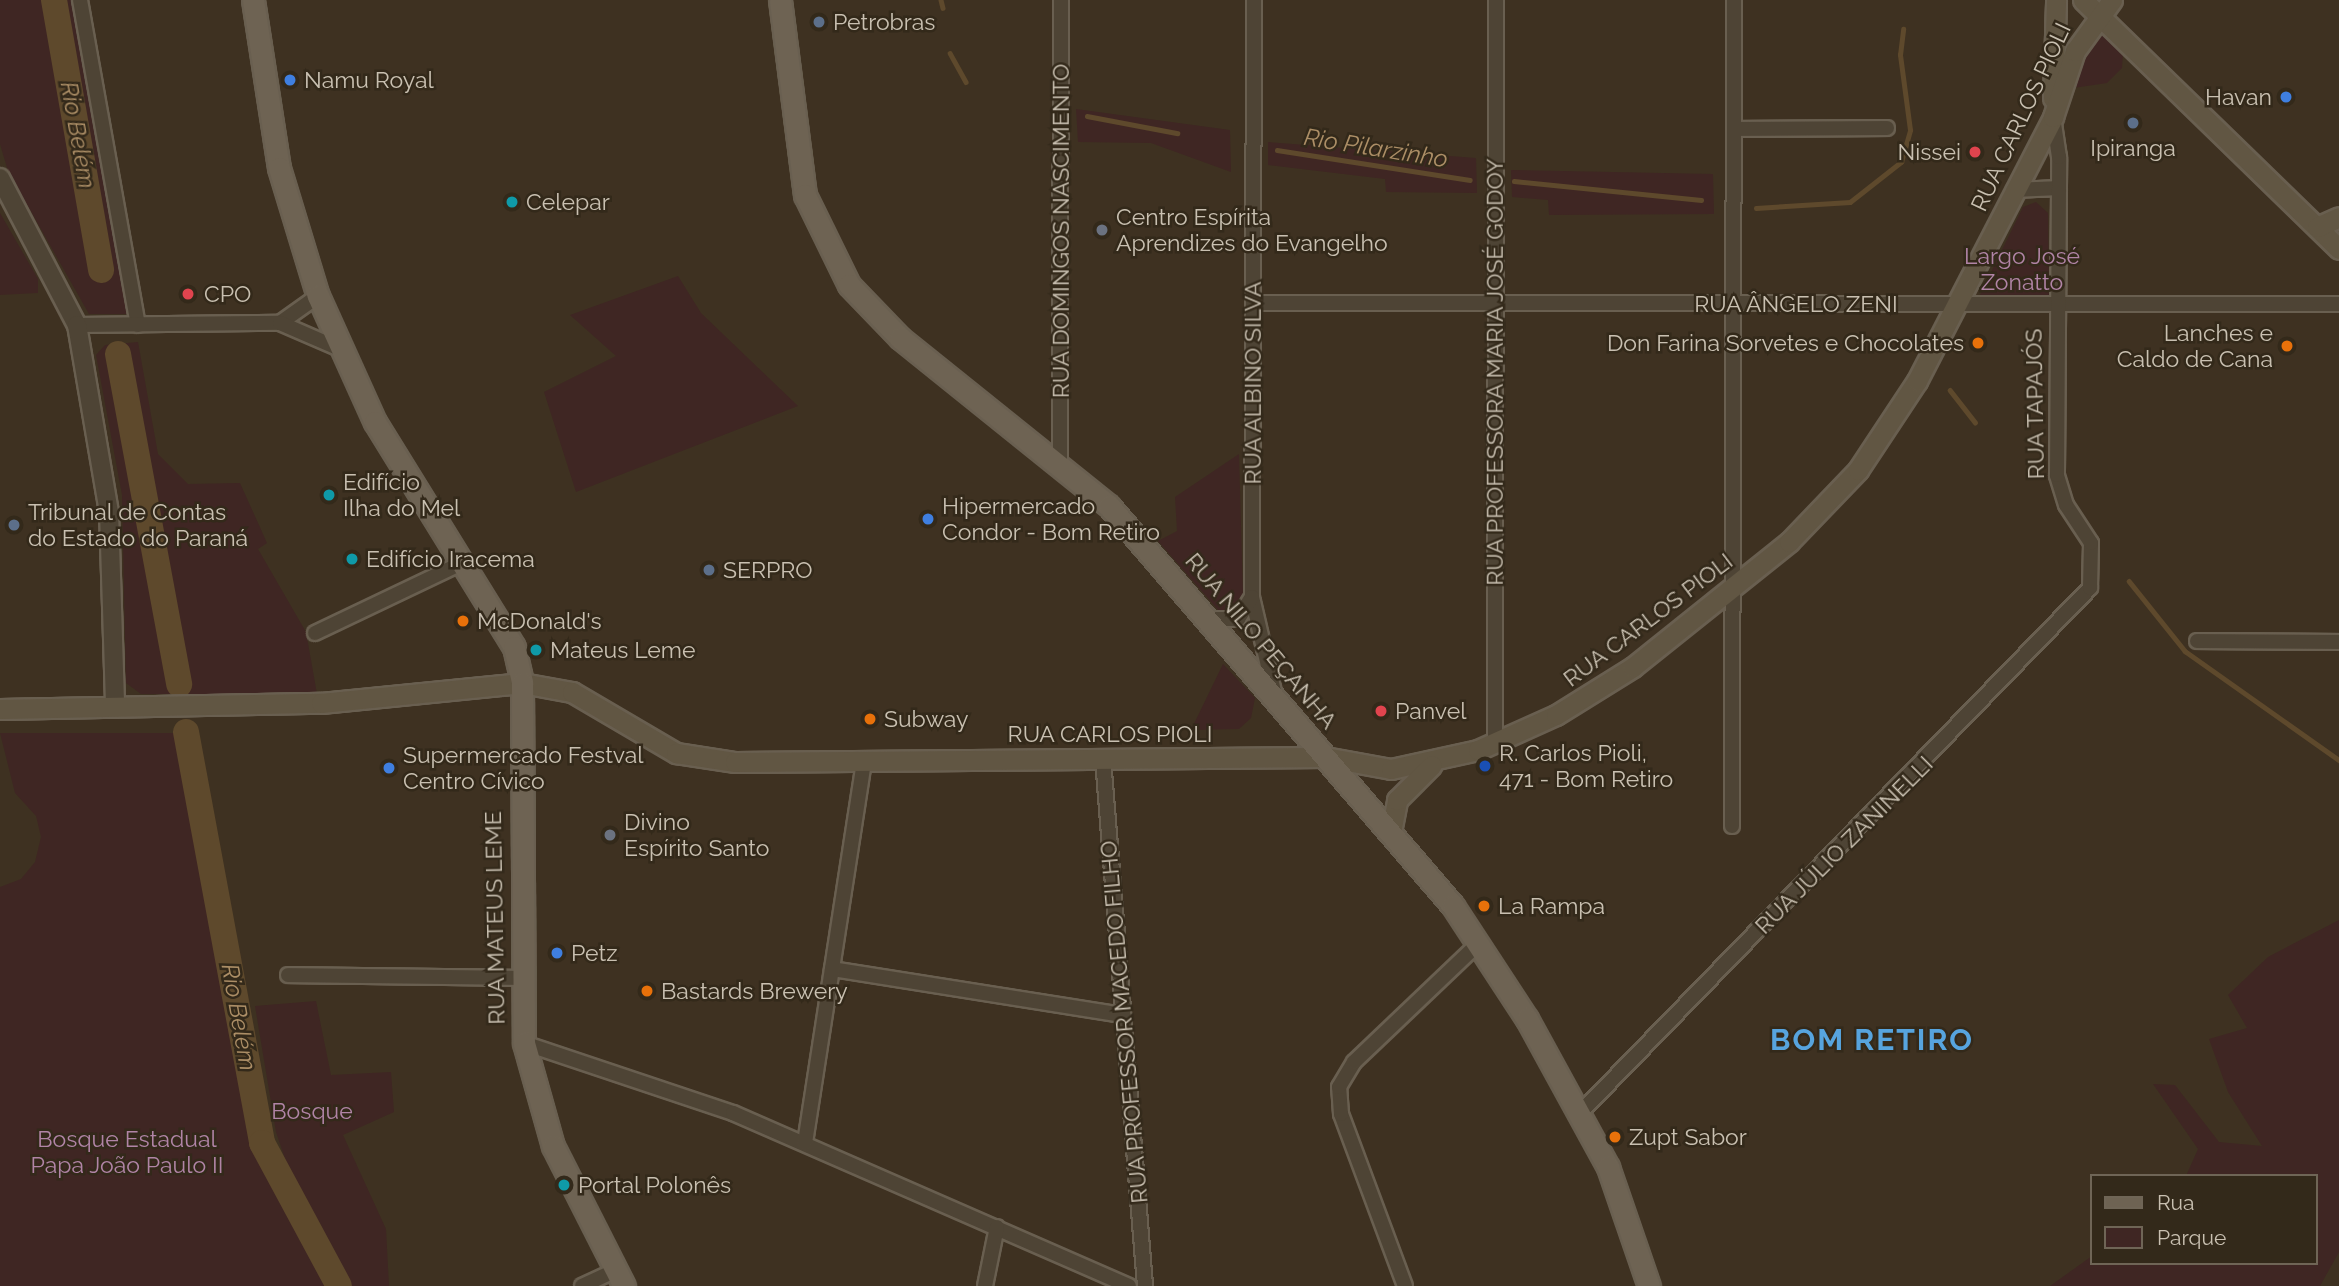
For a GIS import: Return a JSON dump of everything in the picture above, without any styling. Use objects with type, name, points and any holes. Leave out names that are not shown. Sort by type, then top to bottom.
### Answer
[{"type":"main road","name":"RUA MATEUS LEME","points":[[253,0],[279,168],[317,296],[386,442],[507,630],[522,683],[519,978],[524,1043],[542,1119],[620,1278]]},
{"type":"main road","name":"RUA NILO PEÇANHA","points":[[780,0],[800,172],[812,216],[838,269],[884,324],[1060,463],[1109,506],[1391,832],[1479,943],[1580,1113],[1619,1191],[1649,1286]]},
{"type":"main road","name":"RUA TAPAJÓS","points":[[2053,117],[2056,0]]},
{"type":"main road","points":[[2083,0],[2339,249]]},
{"type":"main road","name":"RUA CARLOS PIOLI","points":[[0,709],[348,701],[522,683],[572,692],[657,745],[693,758],[863,761],[1325,757],[1366,769],[1435,763],[1495,743],[1606,686],[1732,589],[1812,520],[1878,446],[1957,304],[2053,117],[2075,51],[2112,0]]},
{"type":"main road","points":[[2317,227],[2339,217]]},
{"type":"main road","points":[[1391,832],[1397,800],[1435,763]]},
{"type":"street","points":[[80,0],[138,324]]},
{"type":"street","name":"RUA DOMINGOS NASCIMENTO","points":[[1060,463],[1061,0]]},
{"type":"street","name":"RUA ALBINO SILVA","points":[[1254,0],[1252,597],[1276,697]]},
{"type":"street","name":"RUA PROFESSORA MARIA JOSÉ GODOY","points":[[1495,743],[1496,0]]},
{"type":"street","points":[[1732,826],[1734,0]]},
{"type":"street","name":"RUA TAPAJÓS","points":[[2053,117],[2060,188],[2057,475],[2066,505],[2091,543],[2095,568]]},
{"type":"street","points":[[1734,129],[1887,128]]},
{"type":"street","points":[[0,178],[78,325],[109,512],[115,707]]},
{"type":"street","points":[[2014,190],[2060,188]]},
{"type":"street","points":[[280,323],[317,296]]},
{"type":"street","name":"RUA ÂNGELO ZENI","points":[[1253,303],[2339,304]]},
{"type":"street","points":[[78,325],[280,323],[340,349]]},
{"type":"street","points":[[315,633],[464,562]]},
{"type":"street","name":"RUA JÚLIO ZANINELLI","points":[[1580,1113],[2077,609],[2095,568]]},
{"type":"street","points":[[1209,619],[1238,619],[1252,597]]},
{"type":"street","points":[[2197,641],[2339,642]]},
{"type":"street","name":"RUA PROFESSOR MACEDO FILHO","points":[[1103,759],[1145,1286]]},
{"type":"street","points":[[805,1143],[863,761]]},
{"type":"street","points":[[1405,1286],[1341,1114],[1339,1087],[1354,1062],[1479,943]]},
{"type":"street","points":[[832,969],[1123,1015]]},
{"type":"street","points":[[288,975],[519,978]]},
{"type":"street","points":[[524,1043],[805,1143],[1129,1286]]},
{"type":"street","points":[[985,1286],[997,1227]]},
{"type":"street","points":[[582,1286],[620,1278]]},
{"type":"green space","points":[[0,0],[73,0],[130,314],[89,314],[8,171],[0,144]]},
{"type":"green space","points":[[2097,27],[2123,52],[2122,68],[2107,83],[2073,88]]},
{"type":"green space","points":[[1076,109],[1230,130],[1231,172],[1151,143],[1078,142]]},
{"type":"green space","points":[[1268,142],[1476,158],[1477,193],[1386,192],[1385,179],[1268,165]]},
{"type":"green space","points":[[1511,170],[1713,174],[1714,214],[1549,215],[1548,200],[1512,197]]},
{"type":"green space","name":"Largo José Zonatto","points":[[2036,202],[2048,213],[2049,297],[1979,297],[2023,207]]},
{"type":"green space","points":[[0,213],[38,279],[38,293],[0,295]]},
{"type":"green space","points":[[678,276],[701,313],[798,406],[576,492],[544,392],[616,356],[570,315]]},
{"type":"green space","points":[[138,342],[158,454],[188,484],[240,483],[267,543],[258,549],[306,632],[317,694],[141,694],[126,683],[122,495],[96,355],[105,345]]},
{"type":"green space","points":[[1239,454],[1243,597],[1232,613],[1220,612],[1158,541],[1177,531],[1175,497]]},
{"type":"green space","points":[[1223,664],[1255,698],[1251,718],[1239,729],[1191,730]]},
{"type":"green space","name":"Bosque Estadual Papa João Paulo II","points":[[0,733],[180,733],[253,1138],[332,1286],[0,1286],[0,887],[21,879],[35,862],[41,837],[36,816],[15,793]]},
{"type":"green space","points":[[2339,920],[2339,1252],[2320,1286],[2050,1286],[2090,1257],[2090,1265],[2318,1265],[2318,1174],[2187,1174],[2198,1149],[2153,1084],[2175,1085],[2219,1142],[2262,1146],[2228,1092],[2209,1039],[2247,1028],[2228,995],[2268,957]]},
{"type":"green space","name":"Bosque","points":[[316,1001],[331,1075],[391,1072],[394,1112],[343,1135],[386,1229],[389,1286],[348,1286],[298,1197],[276,1132],[255,1006]]},
{"type":"waterway","name":"Rio Belém","points":[[54,0],[101,270]]},
{"type":"waterway","name":"Rio Pilarzinho","points":[[941,0],[943,8]]},
{"type":"waterway","name":"Rio Pilarzinho","points":[[1756,208],[1850,202],[1901,162],[1910,130],[1900,55],[1903,29]]},
{"type":"waterway","name":"Rio Pilarzinho","points":[[950,53],[966,82]]},
{"type":"waterway","name":"Rio Pilarzinho","points":[[1087,116],[1177,133]]},
{"type":"waterway","name":"Rio Pilarzinho","points":[[1277,150],[1470,180]]},
{"type":"waterway","name":"Rio Pilarzinho","points":[[1514,181],[1701,200]]},
{"type":"waterway","name":"Rio Belém","points":[[118,354],[179,684]]},
{"type":"waterway","points":[[1950,390],[1975,422]]},
{"type":"waterway","points":[[2129,581],[2185,651],[2339,760]]},
{"type":"waterway","name":"Rio Belém","points":[[186,732],[262,1143],[339,1286]]},
{"type":"place","name":"Petrobras","points":[[819,22]]},
{"type":"place","name":"Namu Royal","points":[[290,80]]},
{"type":"place","name":"Havan","points":[[2286,97]]},
{"type":"place","name":"Ipiranga","points":[[2133,123]]},
{"type":"place","name":"Nissei","points":[[1975,152]]},
{"type":"place","name":"Celepar","points":[[512,202]]},
{"type":"place","name":"Centro Espírita Aprendizes do Evangelho","points":[[1102,230]]},
{"type":"place","name":"CPO","points":[[188,294]]},
{"type":"place","name":"Don Farina Sorvetes e Chocolates","points":[[1978,343]]},
{"type":"place","name":"Lanches e Caldo de Cana","points":[[2287,346]]},
{"type":"place","name":"Edifício Ilha do Mel","points":[[329,495]]},
{"type":"place","name":"Hipermercado Condor - Bom Retiro","points":[[928,519]]},
{"type":"place","name":"Tribunal de Contas do Estado do Paraná","points":[[14,525]]},
{"type":"place","name":"Edifício Iracema","points":[[352,559]]},
{"type":"place","name":"SERPRO","points":[[709,570]]},
{"type":"place","name":"McDonald's","points":[[463,621]]},
{"type":"place","name":"Mateus Leme","points":[[536,650]]},
{"type":"place","name":"Panvel","points":[[1381,711]]},
{"type":"place","name":"Subway","points":[[870,719]]},
{"type":"place","name":"R. Carlos Pioli, 471 - Bom Retiro","points":[[1485,766]]},
{"type":"place","name":"Supermercado Festval Centro Cívico","points":[[389,768]]},
{"type":"place","name":"Divino Espírito Santo","points":[[610,835]]},
{"type":"place","name":"La Rampa","points":[[1484,906]]},
{"type":"place","name":"Petz","points":[[557,953]]},
{"type":"place","name":"Bastards Brewery","points":[[647,991]]},
{"type":"place","name":"Zupt Sabor","points":[[1615,1137]]},
{"type":"place","name":"Portal Polonês","points":[[564,1185]]},
{"type":"district","name":"BOM RETIRO","points":[[1872,1040]]}]
